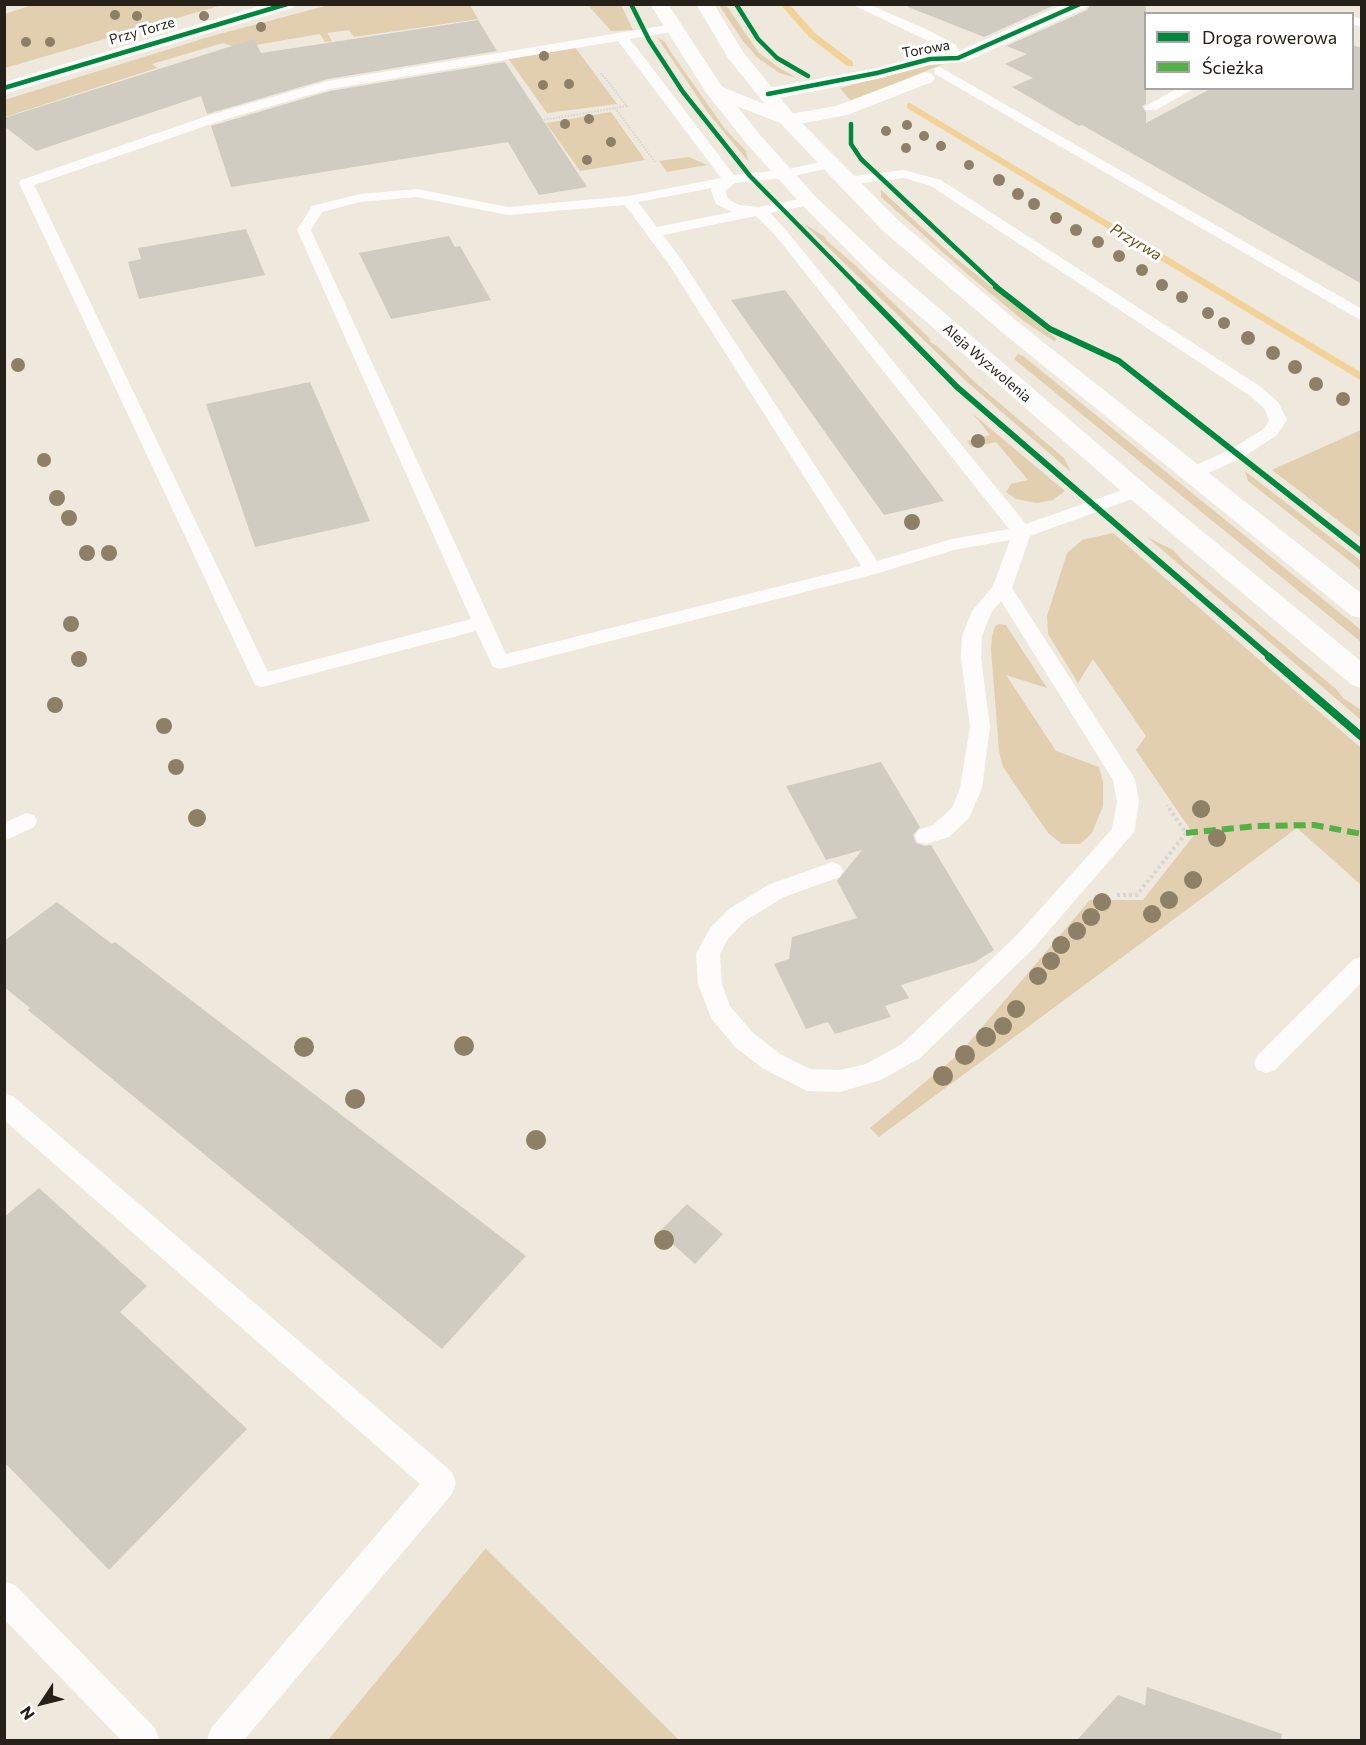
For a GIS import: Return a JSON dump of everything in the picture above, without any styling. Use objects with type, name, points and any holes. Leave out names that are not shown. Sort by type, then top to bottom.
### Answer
[{"type":"main road","name":"Przy Torze","points":[[4,88],[287,4]]},
{"type":"main road","name":"Aleja Wyzwolenia","points":[[658,4],[715,91],[808,201],[878,268],[1137,491],[1362,678]]},
{"type":"main road","points":[[705,4],[735,54],[788,120],[846,181],[944,273],[1362,609]]},
{"type":"main road","name":"Torowa","points":[[768,94],[877,73],[930,59],[958,58],[1080,4]]},
{"type":"main road","name":"Torowa","points":[[788,120],[840,111],[940,71],[955,64],[958,58]]},
{"type":"main road","points":[[715,91],[788,120]]},
{"type":"lane","points":[[857,4],[926,34],[952,48],[958,58]]},
{"type":"lane","points":[[481,623],[262,680],[26,183],[215,118],[328,85],[673,28]]},
{"type":"lane","points":[[621,36],[730,180]]},
{"type":"lane","points":[[940,71],[1362,316]]},
{"type":"lane","points":[[1151,107],[1185,90]]},
{"type":"lane","points":[[829,164],[784,174],[750,176],[629,200],[508,211],[417,193],[372,196],[317,209],[304,230],[500,662],[872,569],[951,545],[1022,532],[1137,491]]},
{"type":"lane","points":[[846,181],[904,174],[936,183],[1255,392],[1272,406],[1278,420],[1271,431],[1236,454],[1193,473]]},
{"type":"lane","points":[[730,180],[718,190],[721,201],[736,209],[759,211],[780,232],[1022,532]]},
{"type":"lane","points":[[629,200],[655,232],[872,569]]},
{"type":"lane","points":[[655,232],[808,201]]},
{"type":"lane","points":[[926,836],[941,831],[961,812],[971,788],[980,727],[971,658],[972,636],[982,611],[1002,588],[1022,532]]},
{"type":"lane","points":[[832,871],[776,891],[737,915],[718,934],[708,954],[710,984],[720,1011],[744,1040],[771,1061],[807,1080],[840,1081],[872,1073],[911,1051],[1025,942],[1123,832],[1128,802],[1124,779],[1002,588]]},
{"type":"lane","points":[[4,834],[26,821]]},
{"type":"lane","points":[[1266,1063],[1362,966]]},
{"type":"lane","points":[[4,1104],[441,1483],[223,1740]]},
{"type":"lane","points":[[4,1596],[143,1740]]},
{"type":"path","points":[[544,120],[627,106],[578,42]]},
{"type":"path","points":[[615,108],[677,192]]},
{"type":"shaded area","points":[[32,5],[222,5],[5,68],[5,14]]},
{"type":"shaded area","points":[[329,5],[470,5],[478,19],[354,37],[349,30],[327,33],[332,41],[325,42],[320,34],[238,48],[223,43],[152,64],[157,68],[5,117],[4,100],[212,36]]},
{"type":"shaded area","points":[[588,5],[621,5],[633,30],[611,31]]},
{"type":"shaded area","points":[[719,5],[726,5],[759,53],[797,78],[780,73],[758,58],[743,41]]},
{"type":"shaded area","points":[[657,37],[665,42],[725,129],[746,151],[748,161],[709,114]]},
{"type":"shaded area","points":[[574,46],[617,104],[547,113],[507,57]]},
{"type":"shaded area","points":[[940,62],[945,63],[852,102],[840,88]]},
{"type":"shaded area","points":[[611,112],[645,160],[580,171],[546,123]]},
{"type":"shaded area","points":[[689,157],[707,165],[667,172],[659,161]]},
{"type":"shaded area","points":[[881,190],[953,256],[1057,339],[1054,341],[1025,322],[965,272],[881,197]]},
{"type":"shaded area","points":[[803,223],[825,237],[930,339],[930,342],[1064,458],[1071,472],[966,381]]},
{"type":"shaded area","points":[[1018,354],[1361,630],[1361,642],[1014,359]]},
{"type":"shaded area","points":[[973,414],[1065,491],[1053,500],[1037,503],[1016,499],[1006,492],[1011,484],[1028,480],[996,442],[972,447],[967,441],[990,435]]},
{"type":"shaded area","points":[[1361,430],[1361,538],[1272,470]]},
{"type":"shaded area","points":[[1245,471],[1361,561],[1361,570],[1248,481]]},
{"type":"shaded area","points":[[1113,533],[1361,748],[1361,885],[1297,828],[879,1137],[870,1128],[960,1053],[1090,900],[1143,900],[1194,835],[1136,750],[1146,736],[1093,659],[1078,683],[1048,634],[1047,616],[1067,553],[1082,540]]},
{"type":"shaded area","points":[[1147,537],[1173,550],[1183,561],[1336,689],[1343,698],[1361,710],[1361,720]]},
{"type":"shaded area","points":[[1006,625],[1047,688],[1006,675],[1056,751],[1099,767],[1103,782],[1103,806],[1092,833],[1080,844],[1062,844],[1048,833],[1003,767],[999,751],[991,649],[995,626]]},
{"type":"shaded area","points":[[486,1549],[679,1740],[328,1740]]},
{"type":"building","points":[[908,4],[1057,4],[984,37],[908,7]]},
{"type":"building","points":[[1091,4],[1146,4],[1146,12],[1144,12],[1144,90],[1146,90],[1146,104],[1142,106],[1146,112],[1146,123],[1208,90],[1354,90],[1354,45],[1362,48],[1362,284],[1012,87],[1033,78],[1005,64],[1027,54],[1006,46],[1087,10]]},
{"type":"building","points":[[478,20],[497,51],[328,79],[207,114],[201,96],[36,151],[4,126],[4,118],[254,39],[261,53]]},
{"type":"building","points":[[505,62],[587,187],[539,195],[508,142],[231,187],[211,126],[330,91]]},
{"type":"building","points":[[246,229],[265,275],[139,299],[128,262],[141,259],[138,248]]},
{"type":"building","points":[[449,236],[455,247],[460,246],[491,300],[391,319],[359,253]]},
{"type":"building","points":[[785,290],[944,501],[884,515],[731,300]]},
{"type":"building","points":[[310,382],[370,521],[255,547],[206,404]]},
{"type":"building","points":[[881,762],[920,827],[913,835],[916,843],[931,845],[994,950],[975,962],[901,985],[909,998],[885,1006],[891,1017],[835,1034],[828,1022],[806,1029],[774,964],[789,959],[792,937],[857,918],[837,881],[862,850],[826,860],[786,786]]},
{"type":"building","points":[[57,902],[112,944],[115,942],[526,1256],[442,1349],[28,1010],[30,1008],[4,987],[4,941]]},
{"type":"building","points":[[39,1188],[147,1286],[120,1312],[247,1429],[109,1570],[4,1462],[4,1217]]},
{"type":"building","points":[[687,1204],[723,1234],[695,1264],[659,1232]]},
{"type":"building","points":[[1147,1687],[1282,1734],[1281,1740],[1077,1740],[1118,1695],[1145,1705]]},
{"type":"waterway","name":"Przyrwa","points":[[784,4],[812,35],[850,64]]},
{"type":"waterway","name":"Przyrwa","points":[[910,106],[1362,378]]},
{"type":"marked path","points":[[1186,833],[1257,826],[1314,825],[1362,834]]},
{"type":"cycle path","points":[[4,88],[287,4]]},
{"type":"cycle path","points":[[631,4],[649,40],[683,92],[750,176],[957,387],[1362,737]]},
{"type":"cycle path","points":[[736,4],[758,39],[777,58],[808,76]]},
{"type":"cycle path","points":[[768,94],[877,73],[930,59],[958,58],[1080,4]]},
{"type":"cycle path","points":[[851,124],[851,144],[861,159],[986,279],[1050,329],[1119,361],[1362,552]]}]
